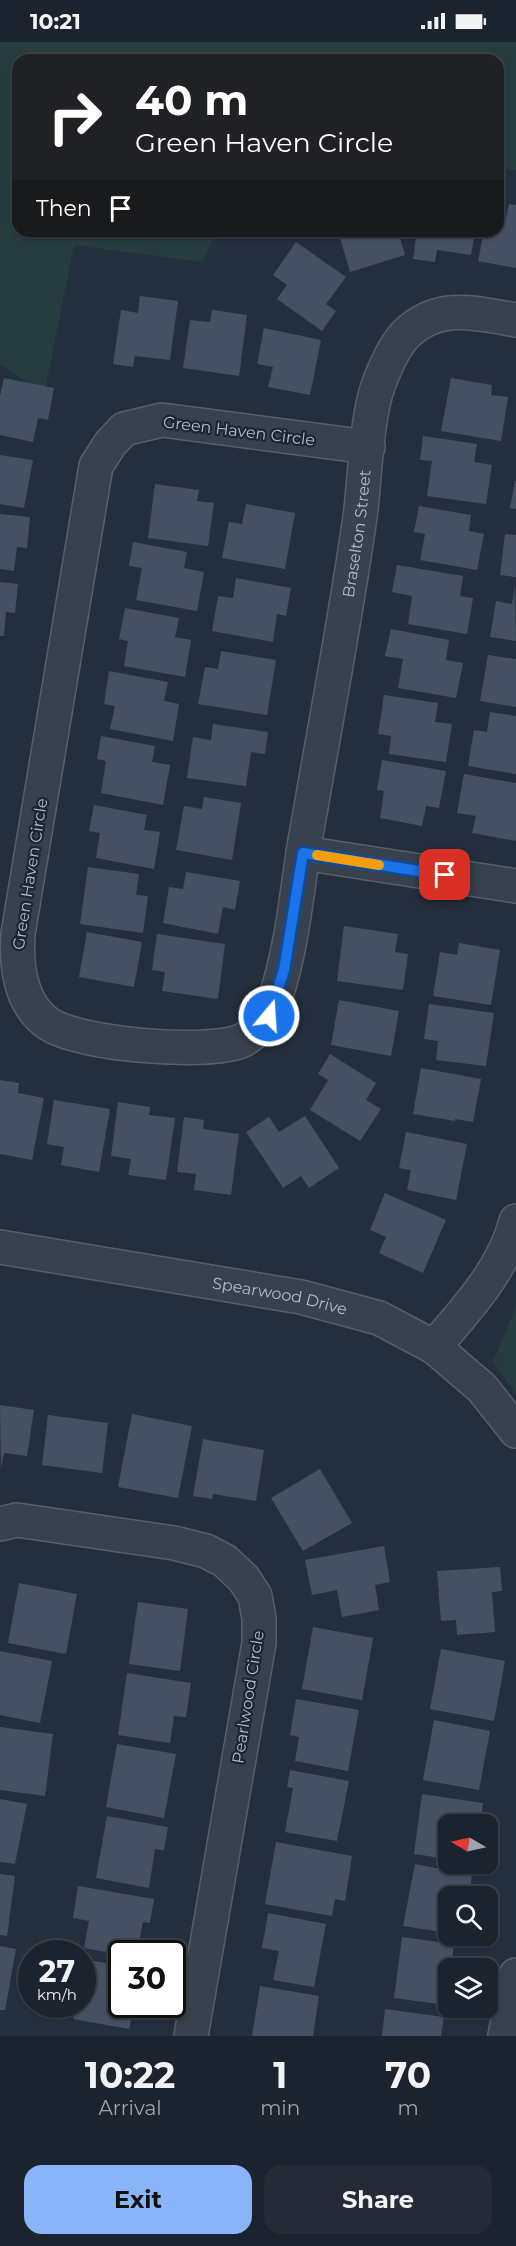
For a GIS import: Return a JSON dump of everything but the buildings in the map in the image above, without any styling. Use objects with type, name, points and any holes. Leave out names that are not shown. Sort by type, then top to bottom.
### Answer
[{"type":"street","name":"Braselton Street","points":[[303,853],[360,517],[374,399],[393,353],[405,335],[424,321],[443,312],[471,312],[516,320]]},
{"type":"street","name":"Green Haven Circle","points":[[303,853],[284,970],[269,1016],[243,1041],[202,1049],[118,1042],[67,1033],[46,1022],[31,1005],[21,982],[17,960],[18,934],[96,466],[110,444],[124,429],[162,420],[368,447]]},
{"type":"street","points":[[303,853],[516,886]]},
{"type":"street","points":[[434,1347],[480,1294],[513,1234],[516,1221]]},
{"type":"street","name":"Spearwood Drive","points":[[0,1247],[302,1297],[379,1318],[434,1347],[482,1388],[516,1431]]},
{"type":"street","name":"Pearlwood Circle","points":[[0,1524],[17,1520],[174,1543],[206,1551],[225,1561],[244,1580],[255,1596],[259,1617],[258,1643],[192,2036]]},
{"type":"street","points":[[505,2036],[516,1975]]},
{"type":"green space","points":[[0,42],[516,42],[516,170],[504,168],[504,54],[12,54],[12,237],[214,237],[202,262],[74,245],[44,395],[0,364]]},
{"type":"green space","points":[[516,1307],[516,1393],[493,1362]]},
{"type":"slow traffic","points":[[317,855],[379,865]]},
{"type":"route","points":[[269,1016],[284,970],[303,853],[445,875]]}]
